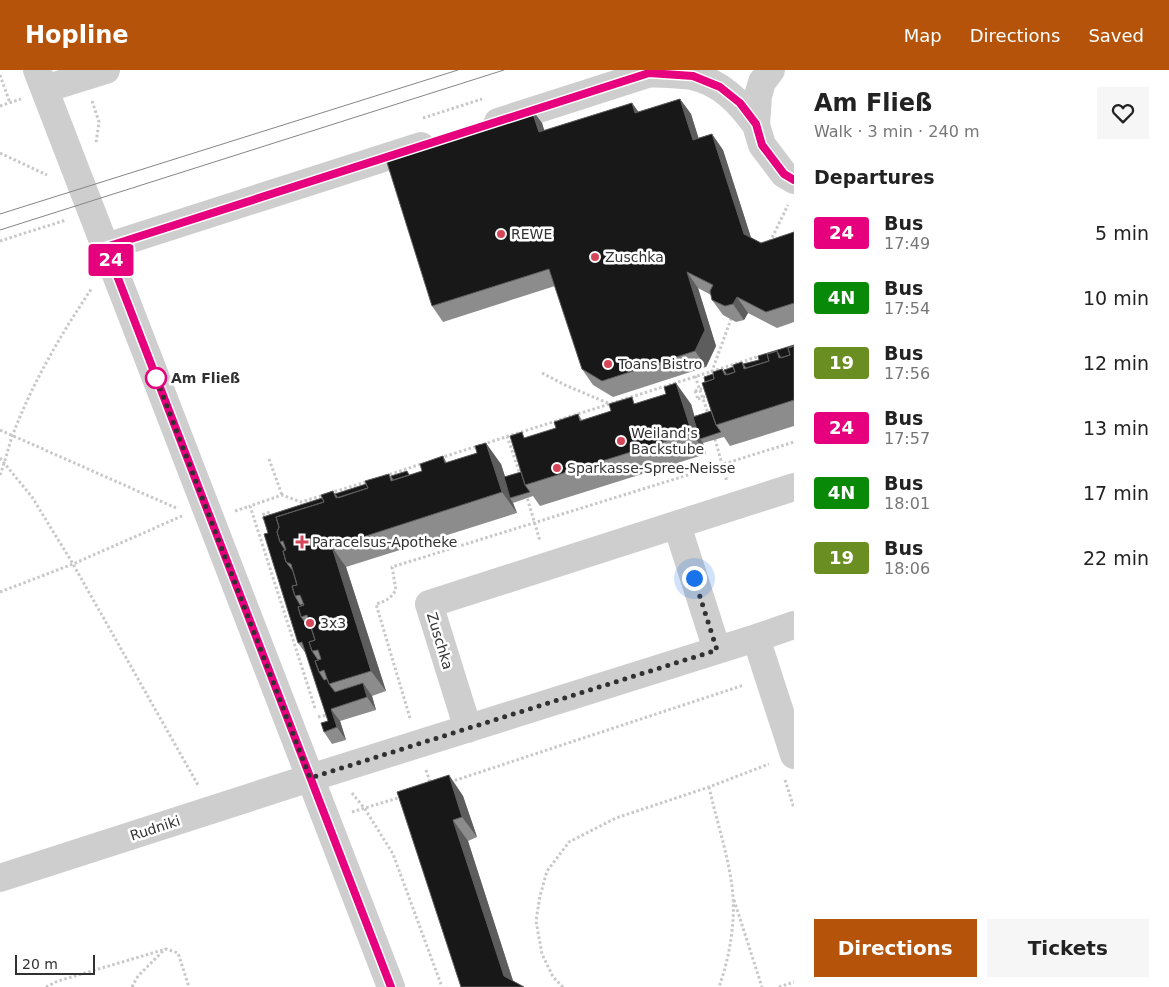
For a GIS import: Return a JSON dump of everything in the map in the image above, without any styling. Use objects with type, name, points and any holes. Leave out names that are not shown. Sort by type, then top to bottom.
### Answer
[{"type":"street","points":[[106,70],[41,80],[391,987]]},
{"type":"street","points":[[771,70],[762,82],[758,96],[756,124],[762,145],[784,174],[792,191]]},
{"type":"street","points":[[470,130],[654,72],[693,76],[720,87],[740,103],[756,124]]},
{"type":"street","points":[[106,247],[442,139]]},
{"type":"street","name":"Zuschka","points":[[468,729],[429,604],[794,487]]},
{"type":"street","points":[[676,524],[717,650]]},
{"type":"street","points":[[310,778],[794,625]]},
{"type":"street","points":[[756,638],[769,677],[782,759]]},
{"type":"street","name":"Rudniki","points":[[0,878],[310,778]]},
{"type":"path","points":[[0,75],[10,103]]},
{"type":"path","points":[[0,87],[5,87]]},
{"type":"path","points":[[0,152],[48,175]]},
{"type":"path","points":[[768,246],[792,191]]},
{"type":"path","points":[[0,475],[13,435],[45,363],[94,285]]},
{"type":"path","points":[[716,393],[698,399],[695,391],[714,384],[712,371],[730,319]]},
{"type":"path","points":[[542,374],[610,404]]},
{"type":"path","points":[[695,376],[709,417]]},
{"type":"path","points":[[0,430],[180,509]]},
{"type":"path","points":[[507,436],[522,479]]},
{"type":"path","points":[[716,440],[734,506]]},
{"type":"path","points":[[0,458],[32,497],[74,564],[212,810]]},
{"type":"path","points":[[269,459],[282,496]]},
{"type":"path","points":[[407,468],[408,474]]},
{"type":"path","points":[[524,488],[536,522],[545,567]]},
{"type":"path","points":[[264,521],[262,515],[270,512],[273,520]]},
{"type":"path","points":[[0,592],[74,564],[189,513]]},
{"type":"path","points":[[260,537],[269,534]]},
{"type":"path","points":[[441,785],[769,677]]},
{"type":"path","points":[[318,717],[327,715],[329,721]]},
{"type":"path","points":[[563,987],[553,977],[542,954],[536,921],[547,871],[569,842],[616,818],[709,788],[782,759]]},
{"type":"path","points":[[709,788],[733,896],[762,987]]},
{"type":"path","points":[[326,820],[406,796]]},
{"type":"path","points":[[719,987],[732,929],[733,896]]},
{"type":"path","points":[[132,987],[138,976],[166,949]]},
{"type":"path","points":[[46,987],[58,981],[166,949],[178,952],[189,987]]},
{"type":"path","points":[[779,987],[794,982]]},
{"type":"building","name":"Zuschka","points":[[680,99],[693,140],[712,134],[744,234],[761,243],[794,232],[794,303],[766,312],[737,297],[733,304],[725,306],[712,300],[710,291],[713,285],[687,272],[705,330],[695,351],[602,381],[582,369],[549,269],[432,306],[384,153],[531,108],[539,132],[632,103],[635,113]]},
{"type":"building","points":[[794,345],[788,348],[790,355],[781,358],[777,351],[767,354],[769,361],[746,368],[743,364],[759,360],[758,356]]},
{"type":"building","points":[[794,346],[794,400],[716,425],[702,383],[714,379],[713,372],[722,369],[725,375],[735,372],[733,365],[742,362],[744,369],[769,361],[767,354],[777,351],[779,358],[790,355],[788,348]]},
{"type":"building","points":[[733,367],[735,372],[727,375],[724,370]]},
{"type":"building","points":[[713,374],[714,379],[705,382],[704,377]]},
{"type":"building","points":[[676,383],[692,433],[525,485],[510,436],[522,432],[524,438],[556,428],[554,422],[578,414],[580,421],[611,411],[609,404],[632,397],[634,404],[666,394],[664,387]]},
{"type":"building","points":[[711,411],[716,425],[721,432],[700,439],[693,417]]},
{"type":"building","points":[[486,443],[502,492],[332,547],[371,671],[329,684],[324,670],[319,672],[315,661],[321,659],[318,650],[312,651],[309,642],[315,640],[307,615],[301,617],[298,607],[304,605],[300,595],[295,596],[292,586],[297,585],[291,564],[286,562],[283,551],[286,550],[283,541],[280,542],[276,517],[324,502],[321,495],[333,491],[336,498],[368,488],[365,481],[389,474],[391,481],[422,471],[420,464],[443,456],[445,463],[477,453],[475,446]]},
{"type":"building","points":[[407,471],[409,475],[393,480],[391,476]]},
{"type":"building","points":[[521,472],[525,485],[530,492],[510,498],[504,477]]},
{"type":"building","points":[[366,484],[368,488],[338,498],[335,494]]},
{"type":"building","points":[[322,498],[324,502],[276,517],[279,527],[277,532],[285,550],[283,551],[286,562],[293,571],[297,585],[292,586],[295,596],[300,605],[304,605],[298,607],[301,617],[307,625],[310,624],[315,640],[309,642],[318,660],[315,661],[319,672],[324,680],[327,679],[335,692],[363,683],[367,697],[331,709],[337,727],[324,732],[321,723],[328,721],[302,642],[298,643],[264,534],[268,533],[263,517]]},
{"type":"building","points":[[449,775],[462,817],[453,820],[504,976],[524,987],[461,987],[397,792]]},
{"type":"tram line","points":[[0,214],[458,70]]},
{"type":"tram line","points":[[0,230],[504,70]]},
{"type":"bus line","name":"24","points":[[391,987],[106,247],[649,73],[693,76],[720,87],[740,103],[756,124],[762,145],[784,174],[794,180]]},
{"type":"place","name":"REWE","points":[[501,234]]},
{"type":"place","name":"Zuschka","points":[[595,257]]},
{"type":"place","name":"Toans Bistro","points":[[608,364]]},
{"type":"place","name":"Am Fließ","points":[[156,378]]},
{"type":"place","name":"Weiland's Backstube","points":[[621,441]]},
{"type":"place","name":"Sparkasse-Spree-Neisse","points":[[557,468]]},
{"type":"place","name":"Paracelsus-Apotheke","points":[[302,542]]},
{"type":"place","name":"3x3","points":[[310,623]]},
{"type":"route","points":[[156,378],[155,375],[310,778],[335,772],[717,650],[694,578]]}]
